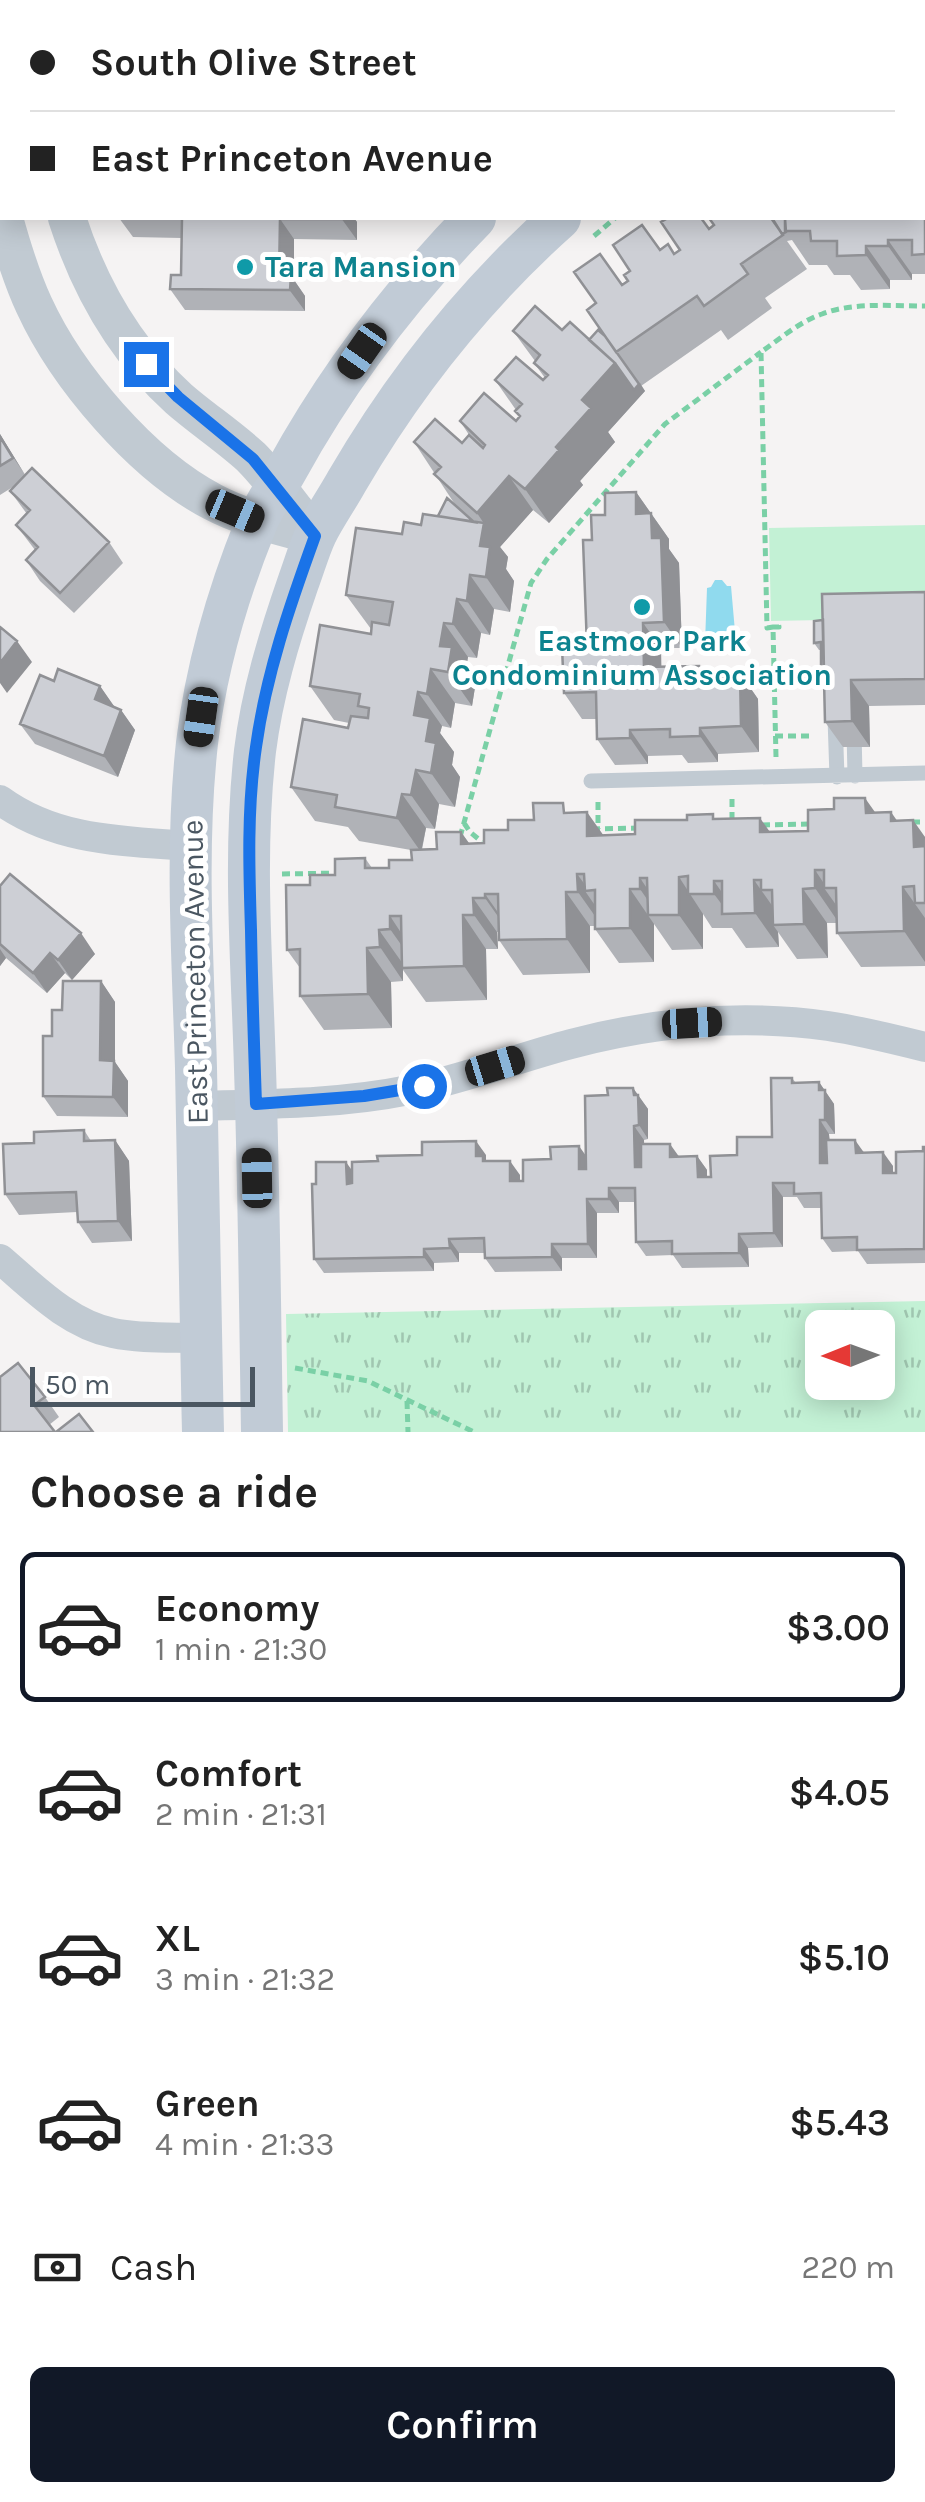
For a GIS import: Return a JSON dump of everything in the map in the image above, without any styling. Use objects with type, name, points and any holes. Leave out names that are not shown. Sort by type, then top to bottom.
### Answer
[{"type":"main road","name":"East Princeton Avenue","points":[[203,1432],[190,846],[197,744],[209,674],[225,614],[267,503],[372,336],[473,220]]},
{"type":"main road","name":"East Princeton Avenue","points":[[262,1432],[249,874],[255,750],[273,661],[315,536],[379,429],[421,369],[478,300],[525,250],[566,224]]},
{"type":"street","points":[[5,220],[14,256],[36,308],[63,356],[114,422],[140,448],[212,502],[267,503],[315,536]]},
{"type":"street","points":[[68,220],[99,296],[133,348],[178,397],[253,459],[267,503]]},
{"type":"street","points":[[0,800],[46,826],[90,838],[190,846]]},
{"type":"street","points":[[196,1106],[412,1090],[586,1040],[676,1024],[794,1022],[925,1048]]},
{"type":"street","points":[[0,1259],[68,1314],[91,1326],[134,1336],[200,1338]]},
{"type":"lane","points":[[834,698],[837,777]]},
{"type":"lane","points":[[854,706],[855,776]]},
{"type":"lane","points":[[591,782],[925,774]]},
{"type":"path","points":[[566,224],[599,220]]},
{"type":"path","points":[[457,849],[531,583],[547,559],[665,424],[792,330],[824,313],[848,307],[925,306]]},
{"type":"path","points":[[761,352],[766,628],[778,627],[778,621]]},
{"type":"path","points":[[761,759],[776,759],[773,628]]},
{"type":"path","points":[[757,675],[774,674]]},
{"type":"path","points":[[502,682],[580,680]]},
{"type":"path","points":[[776,736],[836,735]]},
{"type":"path","points":[[906,822],[925,822]]},
{"type":"path","points":[[464,823],[482,842]]},
{"type":"path","points":[[749,826],[816,824]]},
{"type":"path","points":[[582,829],[656,827]]},
{"type":"path","points":[[470,846],[496,839]]},
{"type":"path","points":[[279,874],[354,873]]},
{"type":"path","points":[[286,1366],[368,1382],[474,1432]]},
{"type":"path","points":[[407,1401],[408,1432]]},
{"type":"green space","points":[[925,525],[925,618],[771,621],[769,528]]},
{"type":"green space","points":[[925,1301],[925,1432],[288,1432],[286,1314]]},
{"type":"water","points":[[715,580],[731,586],[736,643],[705,643],[707,588]]},
{"type":"building","points":[[182,220],[280,220],[279,276],[291,276],[290,290],[170,289],[171,275],[181,275]]},
{"type":"building","points":[[702,220],[709,229],[714,225],[710,220],[772,220],[783,235],[741,264],[748,274],[704,306],[697,296],[616,352],[587,310],[596,303],[574,272],[600,254],[622,285],[628,281],[624,275],[630,271],[613,245],[642,225],[660,250],[668,244],[674,254],[680,250],[661,222]]},
{"type":"building","points":[[773,220],[785,220],[786,232],[782,234]]},
{"type":"building","points":[[785,220],[925,220],[925,254],[912,255],[912,240],[888,240],[888,246],[866,246],[866,255],[837,256],[837,241],[811,241],[810,231],[785,231]]},
{"type":"building","points":[[535,306],[562,330],[570,322],[615,363],[582,400],[591,408],[525,489],[509,476],[477,513],[434,474],[441,467],[414,442],[435,419],[462,443],[469,435],[483,448],[485,445],[460,421],[484,393],[516,421],[520,416],[515,411],[522,404],[495,380],[516,357],[543,380],[548,375],[534,363],[540,355],[513,331]]},
{"type":"building","points":[[598,330],[639,384],[634,390],[615,363],[589,340]]},
{"type":"building","points":[[0,437],[13,458],[0,466]]},
{"type":"building","points":[[32,468],[109,542],[60,593],[26,560],[38,547],[16,525],[30,510],[10,491]]},
{"type":"building","name":"Eastmoor Park Condominium Association","points":[[636,492],[636,514],[651,513],[652,538],[661,538],[664,622],[643,623],[644,667],[699,666],[699,675],[740,673],[741,726],[700,728],[700,736],[670,737],[670,729],[630,730],[630,738],[597,739],[596,692],[564,693],[562,647],[587,647],[583,540],[592,540],[591,515],[605,515],[605,493]]},
{"type":"building","points":[[447,498],[474,522],[438,516]]},
{"type":"building","points":[[423,514],[484,523],[480,546],[490,547],[486,577],[470,575],[467,601],[457,599],[453,624],[444,623],[440,646],[452,647],[448,672],[431,669],[427,694],[418,692],[414,715],[430,718],[426,741],[436,743],[431,773],[416,770],[411,795],[402,794],[397,818],[335,807],[337,795],[291,787],[303,719],[348,728],[351,716],[368,718],[369,708],[358,706],[360,694],[310,686],[320,625],[371,634],[372,622],[389,625],[393,602],[346,595],[356,528],[402,534],[404,522],[421,525]]},
{"type":"building","points":[[925,592],[925,679],[851,680],[852,721],[825,722],[822,594]]},
{"type":"building","points":[[823,620],[821,671],[821,642],[814,643],[814,621]]},
{"type":"building","points":[[0,627],[17,641],[0,663]]},
{"type":"building","points":[[58,669],[100,686],[95,699],[121,710],[104,756],[20,724],[40,675],[54,681]]},
{"type":"building","points":[[834,798],[865,798],[866,813],[891,812],[891,821],[913,820],[914,847],[925,846],[925,903],[915,903],[914,886],[903,887],[904,931],[837,933],[836,888],[824,888],[824,870],[815,870],[815,888],[803,889],[804,924],[773,925],[772,890],[761,890],[761,880],[754,880],[755,913],[722,914],[722,881],[714,881],[714,894],[688,894],[688,876],[679,877],[679,915],[648,915],[647,878],[640,878],[640,889],[630,889],[630,928],[595,929],[595,890],[585,891],[584,874],[577,874],[578,892],[566,892],[567,939],[499,940],[498,894],[485,894],[485,898],[473,898],[474,915],[463,915],[464,966],[402,968],[401,916],[390,916],[390,929],[379,930],[380,947],[367,948],[368,994],[300,996],[300,949],[287,950],[286,885],[310,885],[310,875],[335,875],[335,859],[365,858],[365,868],[389,868],[389,860],[412,860],[411,850],[437,849],[436,832],[461,832],[461,844],[484,843],[484,830],[508,830],[508,820],[534,820],[533,803],[563,803],[564,813],[587,812],[587,836],[635,834],[635,820],[687,820],[687,815],[713,814],[713,819],[760,818],[760,832],[808,831],[808,810],[834,809]]},
{"type":"building","points":[[10,874],[81,933],[58,960],[50,953],[33,973],[0,944],[0,886]]},
{"type":"building","points":[[63,981],[101,981],[100,1060],[114,1061],[113,1097],[43,1096],[43,1036],[52,1036],[52,1010],[62,1010]]},
{"type":"building","points":[[771,1078],[792,1078],[792,1083],[819,1082],[819,1090],[825,1090],[820,1163],[827,1163],[826,1140],[855,1140],[856,1153],[883,1152],[883,1173],[896,1173],[896,1152],[923,1151],[925,1147],[924,1249],[857,1250],[857,1237],[822,1238],[821,1193],[794,1194],[794,1183],[773,1183],[774,1233],[739,1234],[739,1253],[672,1254],[672,1241],[636,1242],[635,1188],[609,1188],[609,1199],[587,1199],[588,1244],[552,1244],[552,1257],[485,1258],[484,1238],[449,1239],[450,1248],[424,1249],[424,1257],[314,1259],[312,1184],[316,1184],[316,1162],[346,1162],[347,1184],[352,1183],[352,1162],[378,1161],[377,1156],[422,1155],[422,1142],[476,1141],[476,1156],[483,1156],[483,1161],[510,1161],[510,1181],[523,1181],[523,1160],[551,1159],[550,1147],[579,1146],[579,1169],[586,1169],[585,1096],[608,1095],[607,1088],[633,1088],[634,1095],[638,1095],[639,1125],[634,1126],[635,1167],[641,1167],[641,1144],[670,1144],[670,1157],[697,1156],[698,1177],[711,1177],[710,1156],[737,1155],[737,1137],[772,1137]]},
{"type":"building","points":[[84,1130],[84,1141],[115,1140],[118,1221],[78,1222],[76,1192],[5,1194],[3,1144],[34,1143],[34,1132]]},
{"type":"building","points":[[18,1363],[45,1397],[34,1405],[55,1432],[0,1432],[0,1377]]},
{"type":"building","points":[[79,1414],[93,1432],[56,1432]]},
{"type":"place","name":"Tara Mansion","points":[[245,267]]},
{"type":"place","name":"Eastmoor Park Condominium Association","points":[[642,607]]},
{"type":"route","points":[[146,364],[178,397],[253,459],[315,536],[273,661],[255,750],[249,874],[256,1104],[394,1093],[424,1086]]}]
